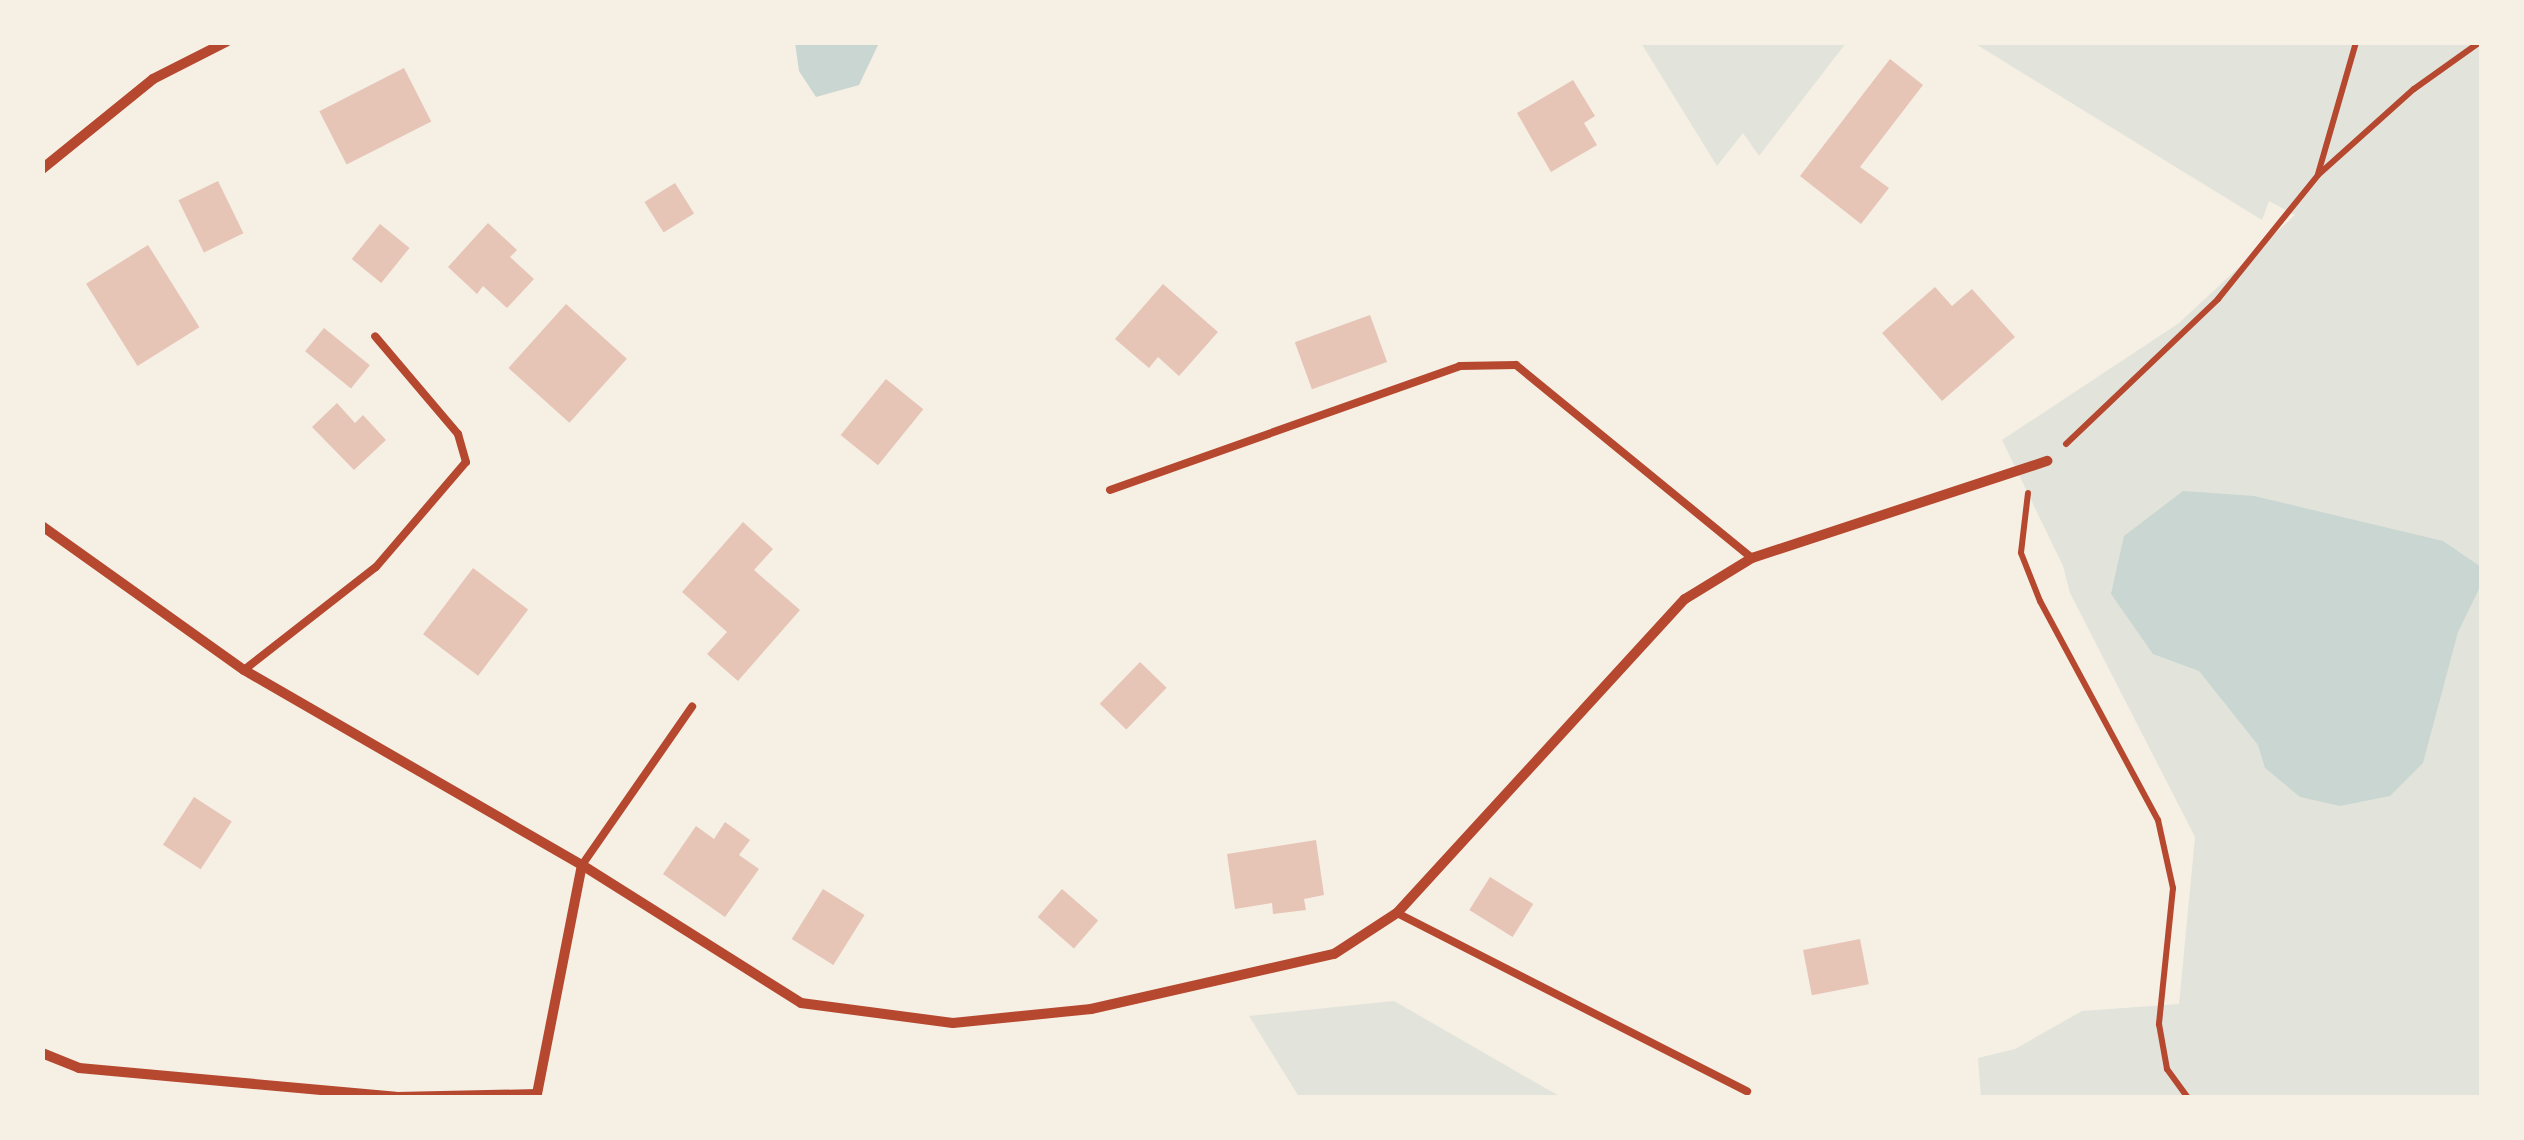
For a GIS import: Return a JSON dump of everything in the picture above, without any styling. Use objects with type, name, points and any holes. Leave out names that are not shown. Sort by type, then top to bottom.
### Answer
[{"type":"street","points":[[42,169],[153,79],[226,42]]},
{"type":"street","points":[[42,526],[244,670],[582,865],[801,1003],[953,1023],[1091,1008],[1334,954],[1397,913],[1685,599],[1752,558],[2047,461]]},
{"type":"street","points":[[42,1053],[79,1068],[396,1097],[537,1096],[582,865]]},
{"type":"lane","points":[[244,670],[376,567],[466,462],[458,434],[375,336]]},
{"type":"lane","points":[[1110,490],[1460,366],[1516,365],[1752,558]]},
{"type":"lane","points":[[582,865],[692,706]]},
{"type":"lane","points":[[1397,913],[1747,1092]]},
{"type":"path","points":[[2318,175],[2356,42]]},
{"type":"path","points":[[2188,1098],[2167,1069],[2159,1024],[2172,888],[2158,820],[2040,601],[2021,553],[2024,501],[2047,461],[2218,299],[2318,175],[2414,89],[2480,42]]},
{"type":"shaded area","points":[[795,42],[879,43],[859,85],[816,97],[799,71]]},
{"type":"shaded area","points":[[1641,43],[1846,43],[1759,156],[1743,133],[1717,166]]},
{"type":"shaded area","points":[[1974,43],[2481,43],[2481,1097],[1981,1097],[1978,1058],[2015,1049],[2082,1011],[2179,1004],[2195,837],[2070,593],[2063,566],[2002,440],[2179,323],[2295,215],[2269,201],[2262,220]]},
{"type":"shaded area","points":[[2183,491],[2254,496],[2443,541],[2481,567],[2481,585],[2458,632],[2423,763],[2390,796],[2340,806],[2300,797],[2265,768],[2258,745],[2199,671],[2153,654],[2111,594],[2124,536]]},
{"type":"shaded area","points":[[1394,1001],[1561,1097],[1299,1097],[1249,1016]]},
{"type":"building","points":[[1890,59],[1923,85],[1860,167],[1889,188],[1861,224],[1800,176]]},
{"type":"building","points":[[404,68],[431,121],[347,165],[319,111]]},
{"type":"building","points":[[1573,80],[1595,116],[1584,123],[1597,145],[1551,172],[1517,113]]},
{"type":"building","points":[[218,181],[243,233],[204,252],[178,200]]},
{"type":"building","points":[[675,183],[694,214],[664,233],[644,202]]},
{"type":"building","points":[[488,223],[517,250],[510,257],[534,279],[507,308],[483,286],[477,294],[448,267]]},
{"type":"building","points":[[380,224],[410,248],[381,283],[352,259]]},
{"type":"building","points":[[148,245],[199,327],[137,366],[86,284]]},
{"type":"building","points":[[1163,284],[1218,332],[1179,376],[1158,357],[1149,368],[1115,339]]},
{"type":"building","points":[[1935,287],[1952,306],[1972,289],[2015,337],[1942,401],[1882,333]]},
{"type":"building","points":[[566,304],[627,359],[569,423],[508,368]]},
{"type":"building","points":[[1370,315],[1387,362],[1312,389],[1295,342]]},
{"type":"building","points":[[324,328],[370,365],[351,388],[305,351]]},
{"type":"building","points":[[886,379],[923,409],[878,465],[841,435]]},
{"type":"building","points":[[337,403],[355,423],[363,415],[386,440],[354,470],[312,427]]},
{"type":"building","points":[[743,522],[773,549],[754,570],[800,610],[738,681],[707,654],[727,632],[682,592]]},
{"type":"building","points":[[473,568],[528,610],[478,676],[423,634]]},
{"type":"building","points":[[1140,662],[1167,688],[1126,729],[1100,704]]},
{"type":"building","points":[[194,797],[232,822],[201,869],[163,845]]},
{"type":"building","points":[[725,822],[750,840],[739,855],[759,869],[725,917],[663,874],[696,826],[714,839]]},
{"type":"building","points":[[1316,840],[1324,895],[1304,899],[1306,910],[1273,914],[1272,903],[1235,909],[1227,854]]},
{"type":"building","points":[[1490,877],[1533,904],[1513,937],[1469,910]]},
{"type":"building","points":[[823,889],[865,915],[833,965],[792,939]]},
{"type":"building","points":[[1062,889],[1098,920],[1074,948],[1038,917]]},
{"type":"building","points":[[1860,939],[1869,984],[1812,995],[1803,950]]}]
